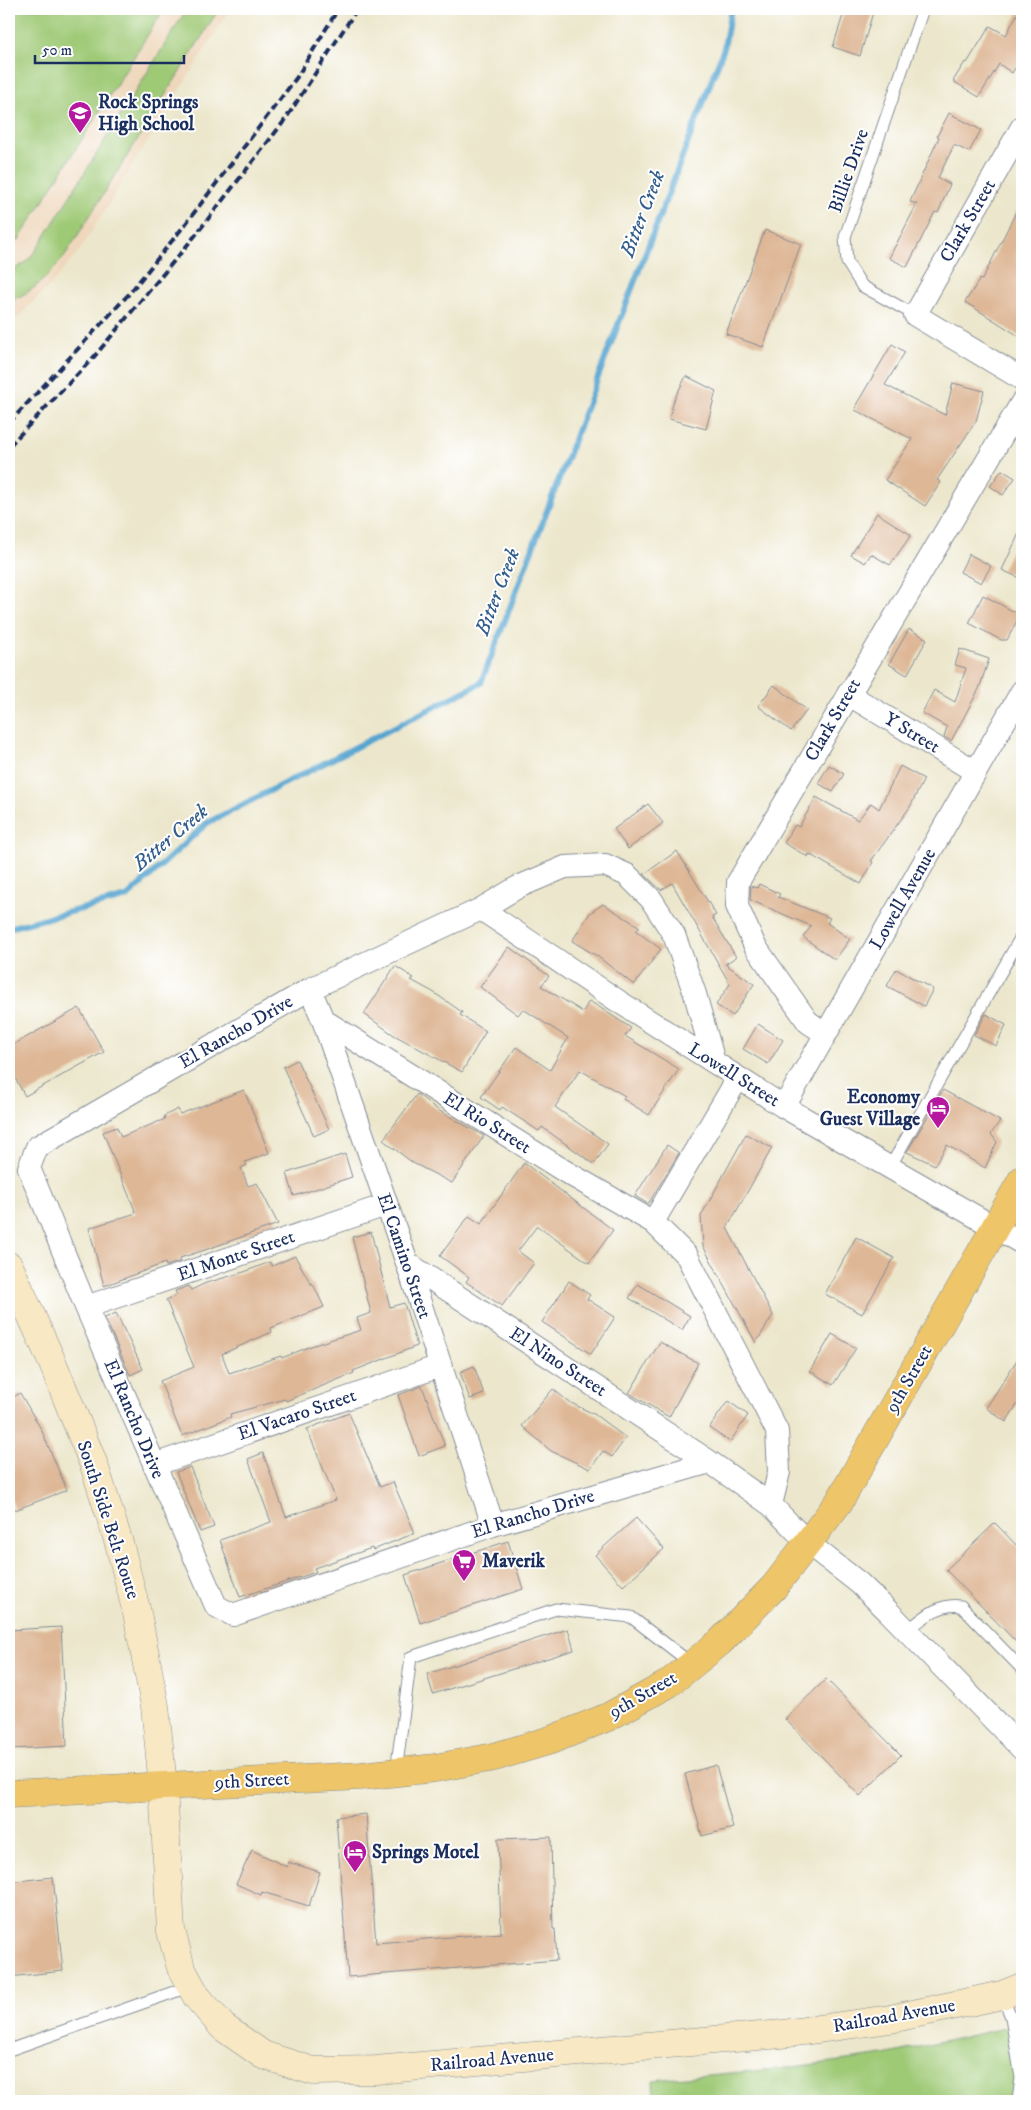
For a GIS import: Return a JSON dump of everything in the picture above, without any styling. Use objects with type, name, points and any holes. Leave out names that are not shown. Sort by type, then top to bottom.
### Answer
[{"type":"main road","name":"9th Street","points":[[9,1794],[361,1776],[435,1768],[494,1757],[551,1740],[608,1717],[668,1684],[720,1642],[774,1587],[809,1544],[839,1502],[1022,1180]]},
{"type":"street","name":"Clark Street","points":[[915,315],[1022,127]]},
{"type":"street","points":[[915,315],[1022,379]]},
{"type":"street","name":"Clark Street","points":[[826,1034],[808,1022],[755,946],[737,906],[738,882],[1022,402]]},
{"type":"street","name":"Lowell Avenue","points":[[784,1107],[1022,691]]},
{"type":"street","name":"Y Street","points":[[848,694],[976,772]]},
{"type":"street","name":"El Rancho Drive","points":[[710,1462],[493,1525],[233,1615],[216,1606],[86,1307],[28,1168],[37,1147],[310,989],[481,909],[518,887],[564,867],[605,865],[627,875],[651,899],[674,935],[695,994],[714,1062]]},
{"type":"street","name":"Lowell Street","points":[[481,909],[618,1001],[784,1107],[1022,1243]]},
{"type":"street","name":"El Camino Street","points":[[310,989],[323,1020],[407,1263],[493,1525]]},
{"type":"street","name":"El Rio Street","points":[[323,1020],[566,1172],[653,1222],[687,1256],[777,1431],[780,1472],[771,1506]]},
{"type":"street","points":[[653,1222],[738,1078]]},
{"type":"street","name":"El Monte Street","points":[[86,1307],[386,1205]]},
{"type":"street","name":"El Nino Street","points":[[407,1263],[710,1462]]},
{"type":"street","name":"South Side Belt Route","points":[[9,1266],[53,1364],[90,1456],[119,1543],[137,1613],[155,1706],[162,1786]]},
{"type":"street","name":"El Vacaro Street","points":[[154,1465],[440,1366]]},
{"type":"street","points":[[710,1462],[771,1506],[809,1544],[858,1583],[908,1631],[1022,1749]]},
{"type":"street","name":"Railroad Avenue","points":[[162,1786],[170,1931],[180,1968],[198,1997],[223,2027],[264,2054],[313,2070],[376,2070],[782,2034],[890,2019],[1012,1991]]},
{"type":"lane","name":"Billie Drive","points":[[915,315],[862,286],[846,262],[845,237],[923,9]]},
{"type":"lane","points":[[890,1167],[1022,936]]},
{"type":"lane","points":[[908,1631],[939,1608],[953,1604],[961,1606],[1022,1669]]},
{"type":"lane","points":[[396,1772],[411,1657],[556,1609],[631,1617],[692,1664]]},
{"type":"lane","points":[[9,2050],[192,1986]]},
{"type":"lane","points":[[1012,1991],[1011,2016],[1021,2078],[1018,2101]]},
{"type":"shaded area","name":"Rock Springs High School","points":[[9,9],[229,9],[80,250],[52,284],[9,325]]},
{"type":"green space","points":[[9,9],[164,9],[18,241],[9,235]]},
{"type":"green space","points":[[187,9],[219,9],[66,254],[54,269],[34,288],[9,301],[9,273],[26,262],[37,249]]},
{"type":"green space","points":[[1022,2024],[1022,2101],[654,2101],[653,2080],[786,2068],[884,2055]]},
{"type":"building","points":[[845,9],[874,9],[860,56],[833,47]]},
{"type":"building","points":[[1020,9],[1022,9],[1022,57],[1012,73],[999,64],[979,97],[953,81],[965,62],[967,63],[990,26],[1006,35]]},
{"type":"building","points":[[949,113],[981,130],[969,152],[954,145],[938,178],[950,184],[938,213],[935,212],[907,267],[889,258],[917,204],[910,202],[939,137],[937,136]]},
{"type":"building","points":[[1022,200],[1022,338],[965,302],[980,279],[982,280]]},
{"type":"building","points":[[765,230],[801,244],[763,347],[726,334]]},
{"type":"building","points":[[892,344],[905,352],[885,385],[945,415],[953,383],[984,391],[976,421],[937,480],[941,482],[925,506],[885,480],[912,439],[855,410],[856,405]]},
{"type":"building","points":[[686,376],[716,391],[706,429],[669,419],[674,400]]},
{"type":"building","points":[[1002,470],[1015,478],[1003,495],[990,486]]},
{"type":"building","points":[[877,513],[911,535],[890,565],[871,554],[865,563],[851,555]]},
{"type":"building","points":[[1022,527],[1022,579],[1002,570]]},
{"type":"building","points":[[969,554],[991,566],[981,583],[960,572]]},
{"type":"building","points":[[983,595],[1020,615],[1007,640],[1001,640],[969,623]]},
{"type":"building","points":[[909,629],[927,639],[907,675],[889,664]]},
{"type":"building","points":[[960,649],[989,659],[979,689],[951,741],[944,737],[947,727],[922,713],[934,690],[955,702],[966,668],[955,665]]},
{"type":"building","points":[[774,685],[807,710],[791,731],[758,706]]},
{"type":"building","points":[[829,765],[844,774],[833,792],[818,783]]},
{"type":"building","points":[[900,766],[924,779],[910,807],[871,861],[873,862],[861,884],[809,854],[808,857],[784,843],[795,825],[799,827],[816,797],[858,820],[871,803],[879,809]]},
{"type":"building","points":[[648,804],[663,823],[628,849],[614,829]]},
{"type":"building","points":[[677,851],[716,915],[712,917],[736,957],[725,964],[754,984],[733,1016],[716,1005],[730,984],[672,883],[661,890],[644,874]]},
{"type":"building","points":[[759,884],[780,894],[778,897],[830,918],[827,923],[850,939],[835,960],[803,937],[811,926],[750,900],[751,886],[757,888]]},
{"type":"building","points":[[603,904],[640,927],[636,931],[661,949],[634,985],[597,956],[572,941],[590,913]]},
{"type":"building","points":[[509,947],[549,976],[541,986],[583,1012],[589,1001],[599,1007],[631,1028],[625,1036],[679,1069],[649,1115],[623,1099],[625,1096],[580,1070],[555,1107],[608,1144],[594,1164],[542,1127],[539,1131],[502,1107],[500,1110],[481,1097],[516,1047],[550,1070],[568,1038],[523,1009],[518,1015],[480,987]]},
{"type":"building","points":[[395,966],[414,978],[411,980],[433,992],[462,1012],[460,1015],[486,1031],[462,1072],[394,1035],[364,1014]]},
{"type":"building","points":[[896,969],[933,989],[924,1006],[887,986]]},
{"type":"building","points":[[79,1008],[104,1052],[25,1096],[9,1067],[9,1047]]},
{"type":"building","points":[[986,1014],[1006,1025],[996,1046],[974,1035]]},
{"type":"building","points":[[758,1024],[783,1040],[768,1064],[743,1049]]},
{"type":"building","points":[[297,1060],[329,1129],[314,1136],[283,1067]]},
{"type":"building","points":[[244,1090],[269,1153],[245,1162],[247,1165],[241,1168],[248,1186],[257,1183],[278,1224],[180,1258],[181,1261],[166,1266],[165,1263],[104,1286],[89,1228],[136,1213],[103,1132],[117,1127],[121,1137],[165,1119],[164,1116],[178,1109],[180,1114]]},
{"type":"building","name":"Economy Guest Village","points":[[943,1090],[1000,1121],[991,1134],[997,1142],[985,1168],[947,1145],[935,1165],[907,1152]]},
{"type":"building","points":[[417,1094],[438,1110],[484,1136],[452,1183],[413,1163],[383,1140]]},
{"type":"building","points":[[746,1134],[772,1148],[727,1228],[773,1315],[756,1343],[703,1246],[701,1216]]},
{"type":"building","points":[[667,1145],[679,1153],[648,1204],[635,1196]]},
{"type":"building","points":[[345,1154],[352,1177],[294,1196],[287,1173]]},
{"type":"building","points":[[524,1163],[613,1230],[589,1263],[537,1226],[518,1251],[534,1263],[502,1306],[466,1282],[469,1277],[440,1256],[469,1216],[481,1224]]},
{"type":"building","points":[[371,1232],[390,1307],[404,1303],[417,1346],[353,1371],[354,1373],[286,1401],[285,1399],[230,1414],[231,1417],[182,1436],[160,1381],[194,1367],[166,1300],[177,1295],[175,1291],[189,1286],[191,1290],[206,1283],[270,1262],[272,1266],[295,1256],[311,1284],[313,1284],[324,1307],[271,1328],[272,1332],[222,1354],[229,1373],[281,1356],[282,1358],[311,1346],[361,1330],[357,1318],[371,1313],[352,1237]]},
{"type":"building","points":[[856,1237],[894,1258],[862,1314],[825,1294]]},
{"type":"building","points":[[569,1281],[590,1295],[587,1299],[615,1317],[591,1354],[542,1322]]},
{"type":"building","points":[[638,1284],[690,1316],[682,1330],[629,1298]]},
{"type":"building","points":[[116,1313],[143,1369],[130,1375],[105,1318]]},
{"type":"building","points":[[832,1334],[856,1348],[833,1385],[810,1371]]},
{"type":"building","points":[[660,1342],[698,1363],[669,1417],[629,1393]]},
{"type":"building","points":[[1022,1352],[1022,1397],[1006,1422],[986,1408]]},
{"type":"building","points":[[474,1366],[484,1394],[470,1399],[460,1372]]},
{"type":"building","points":[[422,1386],[445,1446],[419,1456],[398,1395]]},
{"type":"building","points":[[553,1389],[569,1402],[594,1414],[626,1438],[612,1457],[603,1451],[590,1469],[551,1451],[522,1426]]},
{"type":"building","points":[[20,1393],[41,1429],[67,1490],[15,1510],[9,1494],[9,1400]]},
{"type":"building","points":[[728,1401],[748,1415],[730,1442],[709,1428]]},
{"type":"building","points":[[349,1413],[380,1487],[393,1482],[415,1533],[373,1550],[372,1548],[314,1568],[316,1572],[240,1597],[220,1540],[271,1522],[248,1459],[263,1453],[286,1517],[336,1500],[307,1429]]},
{"type":"building","points":[[190,1467],[214,1527],[200,1532],[176,1472]]},
{"type":"building","points":[[636,1518],[664,1549],[623,1586],[595,1555]]},
{"type":"building","points":[[995,1523],[1022,1551],[1022,1648],[946,1570]]},
{"type":"building","name":"Maverik","points":[[508,1541],[523,1589],[420,1623],[405,1575]]},
{"type":"building","points":[[61,1627],[67,1746],[12,1749],[9,1630]]},
{"type":"building","points":[[568,1629],[574,1650],[433,1694],[427,1674]]},
{"type":"building","points":[[826,1679],[901,1755],[860,1796],[785,1719]]},
{"type":"building","points":[[716,1765],[733,1828],[702,1836],[685,1774]]},
{"type":"building","name":"Springs Motel","points":[[366,1814],[376,1943],[501,1933],[498,1839],[551,1837],[553,1929],[555,1929],[557,1960],[348,1977],[336,1817]]},
{"type":"building","points":[[252,1850],[287,1867],[288,1862],[320,1872],[309,1906],[262,1892],[261,1895],[236,1884]]},
{"type":"building","points":[[53,1877],[63,1971],[9,1977],[9,1882]]},
{"type":"waterway","name":"Bitter Creek","points":[[9,928],[127,897],[207,823],[481,683],[724,48],[731,9]]},
{"type":"railway","points":[[9,423],[128,295],[184,226],[297,77],[338,9]]},
{"type":"railway","points":[[9,446],[93,358],[194,237],[285,120],[357,9]]},
{"type":"place","name":"Rock Springs High School","points":[[80,134]]},
{"type":"place","name":"Economy Guest Village","points":[[938,1129]]},
{"type":"place","name":"Maverik","points":[[464,1582]]},
{"type":"place","name":"Springs Motel","points":[[355,1873]]}]
